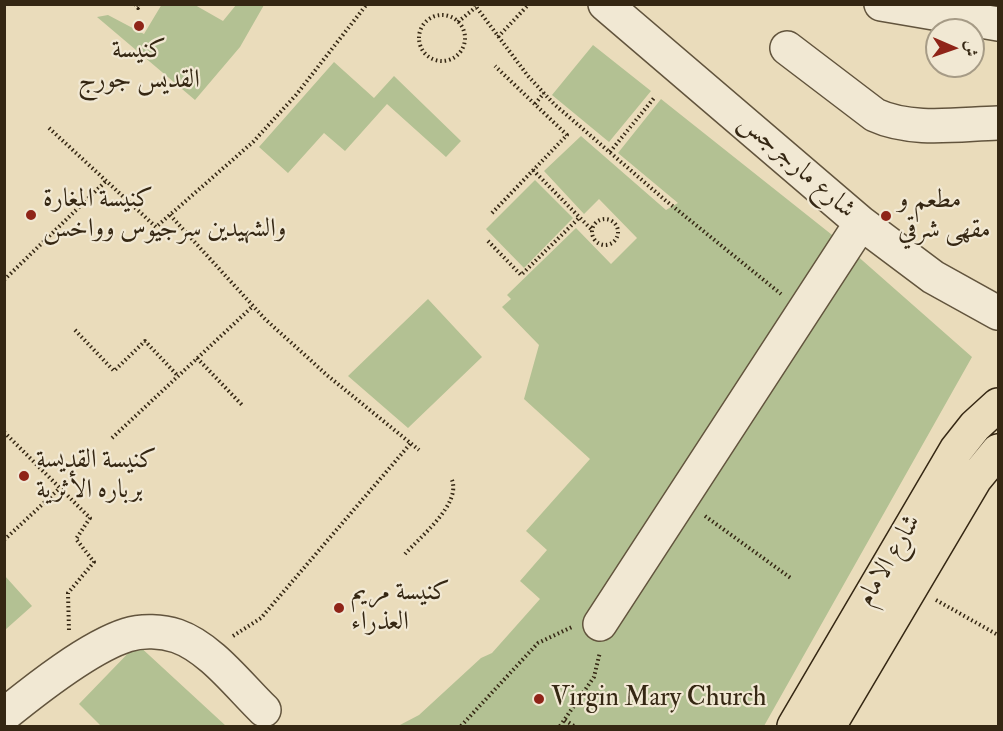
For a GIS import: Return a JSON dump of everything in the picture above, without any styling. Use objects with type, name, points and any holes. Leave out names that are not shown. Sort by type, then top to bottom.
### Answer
[{"type":"main road","name":"شارع الامام","points":[[794,726],[956,450],[975,426],[999,405]]},
{"type":"main road","name":"شارع الامام","points":[[829,726],[975,479],[999,451]]},
{"type":"street","name":"شارع مارجرجس","points":[[605,4],[861,223],[933,277],[999,313]]},
{"type":"street","points":[[881,4],[999,24]]},
{"type":"street","points":[[787,48],[875,115],[887,121],[904,125],[999,123]]},
{"type":"street","points":[[600,624],[861,223]]},
{"type":"street","points":[[4,715],[107,642],[130,633],[154,632],[178,636],[199,648],[264,710]]},
{"type":"path","points":[[135,4],[138,8],[141,4]]},
{"type":"path","points":[[49,128],[156,227],[253,142],[296,95],[367,4]]},
{"type":"path","points":[[498,37],[529,4]]},
{"type":"path","points":[[458,22],[475,6],[544,93],[610,152],[803,311]]},
{"type":"path","points":[[444,15],[458,22],[465,37],[464,46],[453,58],[436,60],[423,50],[420,34],[428,20],[444,15]]},
{"type":"path","points":[[492,213],[567,135],[495,66]]},
{"type":"path","points":[[535,104],[544,93]]},
{"type":"path","points":[[610,152],[654,98]]},
{"type":"path","points":[[533,170],[591,229],[592,237],[598,244],[606,245],[614,242],[618,234],[617,225],[603,218],[595,222],[591,229]]},
{"type":"path","points":[[4,280],[107,180]]},
{"type":"path","points":[[170,215],[253,306],[328,376],[419,450]]},
{"type":"path","points":[[488,241],[521,275],[580,217]]},
{"type":"path","points":[[112,438],[253,306]]},
{"type":"path","points":[[75,330],[114,371],[145,341],[178,376]]},
{"type":"path","points":[[198,358],[243,406]]},
{"type":"path","points":[[4,432],[90,518],[76,539],[94,562],[68,593],[69,615]]},
{"type":"path","points":[[234,636],[261,618],[411,443]]},
{"type":"path","points":[[405,554],[450,503],[455,488],[452,480]]},
{"type":"path","points":[[4,540],[60,488]]},
{"type":"path","points":[[681,499],[792,579]]},
{"type":"path","points":[[912,586],[999,635]]},
{"type":"path","points":[[461,726],[538,643],[567,628],[600,624],[600,653],[596,671],[588,688],[560,726]]},
{"type":"path","points":[[565,720],[574,726]]},
{"type":"green space","points":[[162,4],[195,5],[223,21],[236,5],[264,5],[240,47],[195,100],[97,17],[108,15],[144,34]]},
{"type":"green space","points":[[593,45],[651,91],[609,142],[552,95]]},
{"type":"green space","points":[[334,62],[374,98],[394,76],[461,141],[446,157],[387,104],[345,151],[324,133],[288,173],[259,147]]},
{"type":"green space","points":[[661,99],[846,246],[972,357],[764,726],[398,726],[419,715],[481,658],[492,653],[540,599],[520,581],[547,550],[526,531],[590,459],[524,399],[539,345],[502,307],[511,299],[507,295],[576,228],[611,264],[637,238],[599,199],[584,214],[544,171],[581,136],[666,210],[678,203],[618,153]]},
{"type":"green space","points":[[535,180],[573,218],[524,268],[486,229]]},
{"type":"green space","points":[[428,299],[482,357],[408,428],[348,376]]},
{"type":"green space","points":[[5,576],[32,606],[5,630]]},
{"type":"green space","points":[[137,644],[226,726],[101,726],[79,704]]},
{"type":"place","name":"كنيسة القديس جورج","points":[[139,26]]},
{"type":"place","name":"كنيسة المغارة والشهيدين سرجيوس وواخس","points":[[31,215]]},
{"type":"place","name":"مطعم و مقهى شرقي","points":[[886,216]]},
{"type":"place","name":"كنيسة القديسة برباره الأثرية","points":[[24,476]]},
{"type":"place","name":"كنيسة مريم العذراء","points":[[339,608]]},
{"type":"place","name":"Virgin Mary Church","points":[[539,699]]}]
